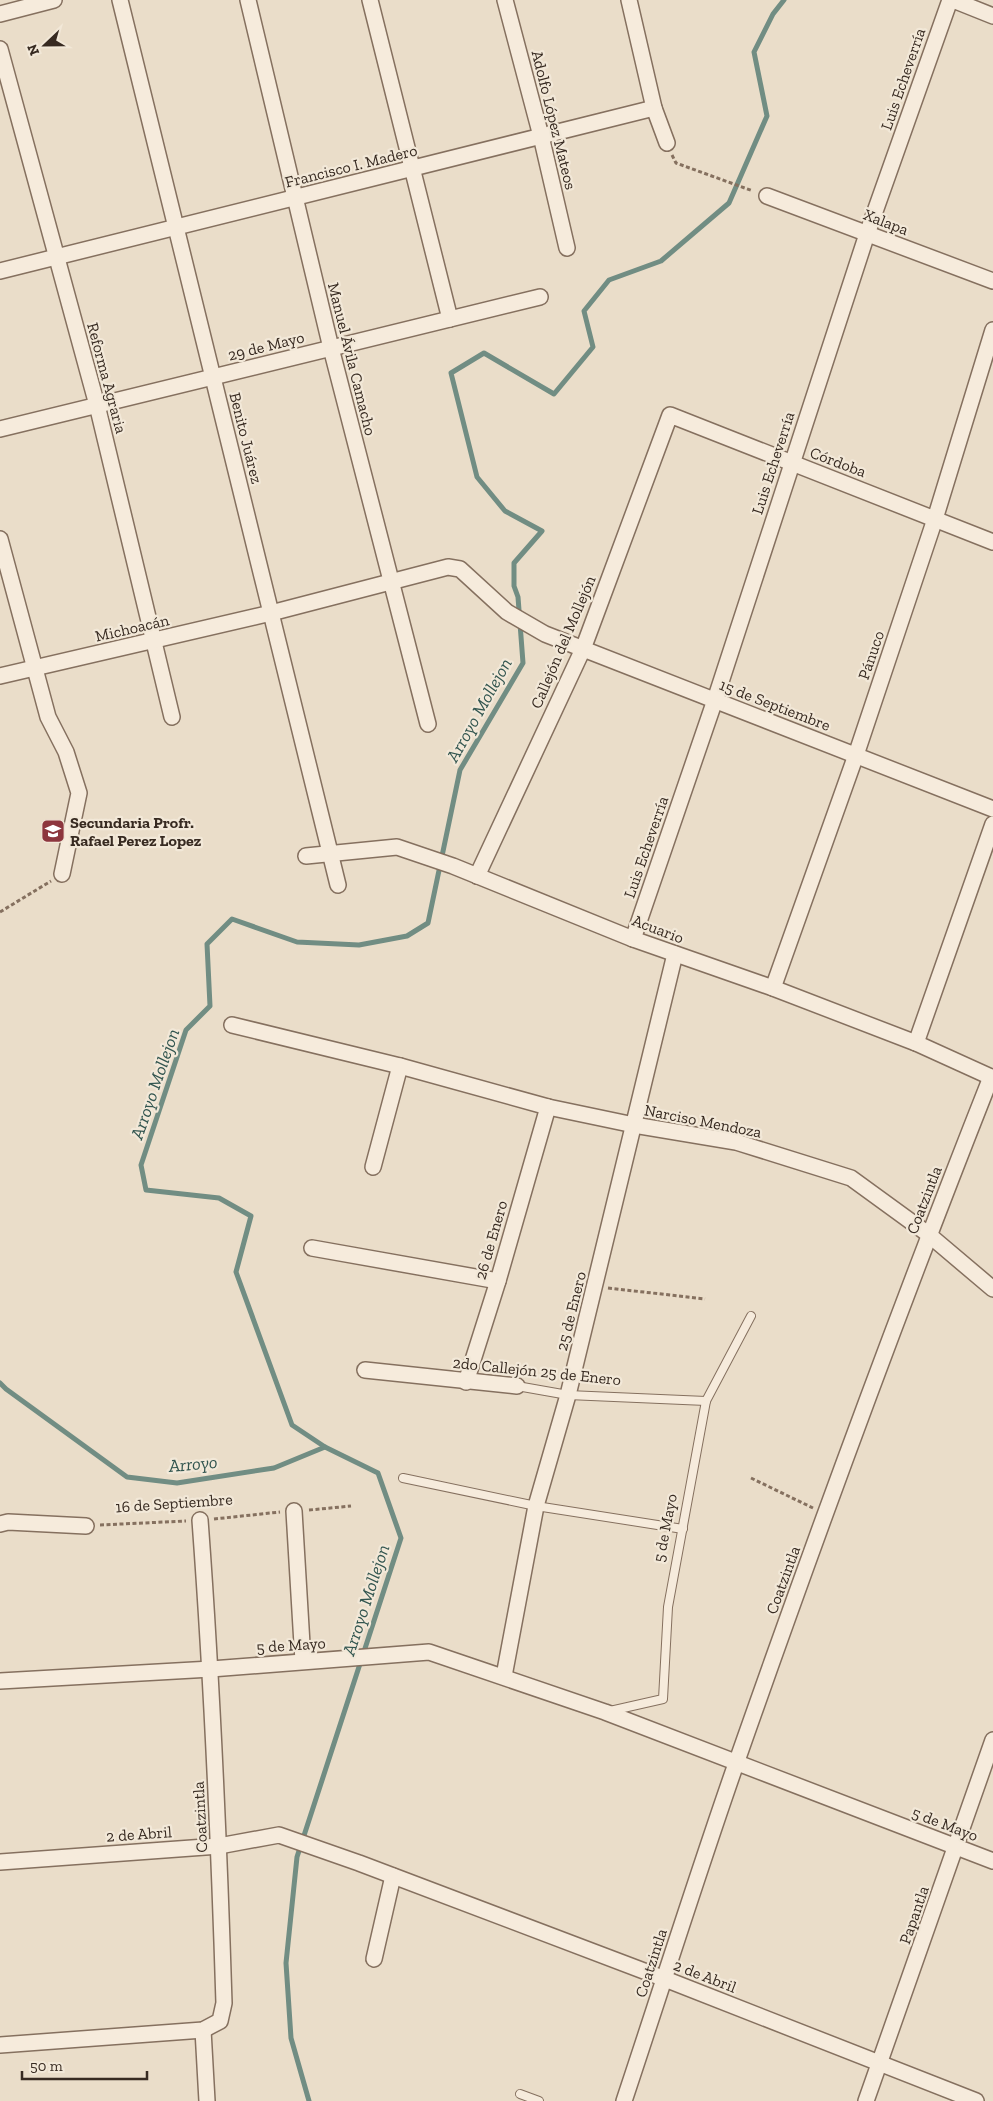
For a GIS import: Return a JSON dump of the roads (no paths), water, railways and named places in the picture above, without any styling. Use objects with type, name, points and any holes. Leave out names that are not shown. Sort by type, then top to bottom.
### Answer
[{"type":"street","points":[[0,14],[54,0]]},
{"type":"street","name":"Benito Juárez","points":[[120,0],[338,885]]},
{"type":"street","name":"Manuel Ávila Camacho","points":[[248,0],[331,348],[428,724]]},
{"type":"street","points":[[370,0],[450,319]]},
{"type":"street","name":"Adolfo López Mateos","points":[[505,0],[541,136],[567,248]]},
{"type":"street","points":[[629,0],[654,108],[666,143]]},
{"type":"street","points":[[951,0],[993,16]]},
{"type":"street","name":"Luis Echeverría","points":[[633,938],[715,700],[867,234],[951,0]]},
{"type":"street","name":"Reforma Agraria","points":[[0,49],[97,405],[172,717]]},
{"type":"street","name":"Francisco I. Madero","points":[[0,271],[654,108]]},
{"type":"street","name":"Xalapa","points":[[764,195],[993,281]]},
{"type":"street","name":"29 de Mayo","points":[[0,429],[540,297]]},
{"type":"street","name":"Pánuco","points":[[773,988],[856,755],[935,519],[993,330]]},
{"type":"street","name":"Córdoba","points":[[670,415],[993,542]]},
{"type":"street","name":"Callejón del Mollejón","points":[[477,876],[583,649],[670,415]]},
{"type":"street","points":[[0,539],[48,717],[66,752],[79,793],[62,874]]},
{"type":"street","name":"Michoacán","points":[[0,676],[271,613],[391,580],[448,567],[460,569]]},
{"type":"street","name":"15 de Septiembre","points":[[460,569],[507,612],[545,634],[993,809]]},
{"type":"street","points":[[916,1043],[993,824]]},
{"type":"street","name":"Acuario","points":[[306,856],[330,852],[397,847],[453,866],[633,938],[773,988],[916,1043],[992,1077]]},
{"type":"street","name":"25 de Enero","points":[[504,1676],[536,1506],[568,1394],[595,1287],[675,954]]},
{"type":"street","name":"Narciso Mendoza","points":[[232,1025],[400,1066],[548,1106],[634,1125],[736,1142],[851,1178],[928,1234],[993,1289]]},
{"type":"street","points":[[373,1167],[400,1066]]},
{"type":"street","name":"Coatzintla","points":[[624,2101],[737,1761],[825,1513],[928,1234],[992,1077]]},
{"type":"street","name":"26 de Enero","points":[[466,1382],[498,1281],[548,1106]]},
{"type":"street","points":[[312,1248],[498,1281]]},
{"type":"street","name":"2do Callejón 25 de Enero","points":[[365,1370],[517,1386]]},
{"type":"street","points":[[294,1511],[303,1661]]},
{"type":"street","name":"Coatzintla","points":[[200,1520],[211,1669],[224,2003],[220,2021],[203,2030]]},
{"type":"street","points":[[0,1524],[8,1522],[86,1526]]},
{"type":"street","name":"5 de Mayo","points":[[0,1681],[211,1669],[429,1652],[605,1712],[993,1860]]},
{"type":"street","name":"Papantla","points":[[866,2101],[993,1740]]},
{"type":"street","name":"2 de Abril","points":[[0,1862],[219,1846],[279,1835],[359,1863],[665,1979],[976,2101]]},
{"type":"street","points":[[374,1959],[393,1876]]},
{"type":"street","points":[[0,2045],[203,2030],[207,2101]]},
{"type":"lane","name":"5 de Mayo","points":[[605,1712],[663,1699],[668,1607],[706,1402],[751,1316]]},
{"type":"lane","name":"2do Callejón 25 de Enero","points":[[517,1386],[568,1394],[706,1402]]},
{"type":"lane","points":[[403,1478],[536,1506],[683,1529]]},
{"type":"lane","points":[[520,2094],[539,2101]]},
{"type":"waterway","name":"Arroyo Mollejon","points":[[309,2101],[291,2038],[286,1963],[297,1857],[401,1538],[378,1473],[325,1447],[292,1425],[236,1272],[251,1216],[219,1198],[146,1190],[141,1165],[186,1030],[210,1006],[207,944],[232,919],[297,942],[359,945],[407,936],[428,923],[460,770],[523,663],[518,597],[514,586],[514,563],[542,531],[505,511],[477,477],[451,373],[484,353],[554,394],[593,347],[584,311],[609,280],[661,261],[729,203],[767,116],[754,52],[773,14],[784,0]]},
{"type":"waterway","name":"Arroyo","points":[[0,1383],[127,1477],[177,1483],[274,1468],[325,1447]]},
{"type":"place","name":"Secundaria Profr. Rafael Perez Lopez","points":[[53,831]]}]
